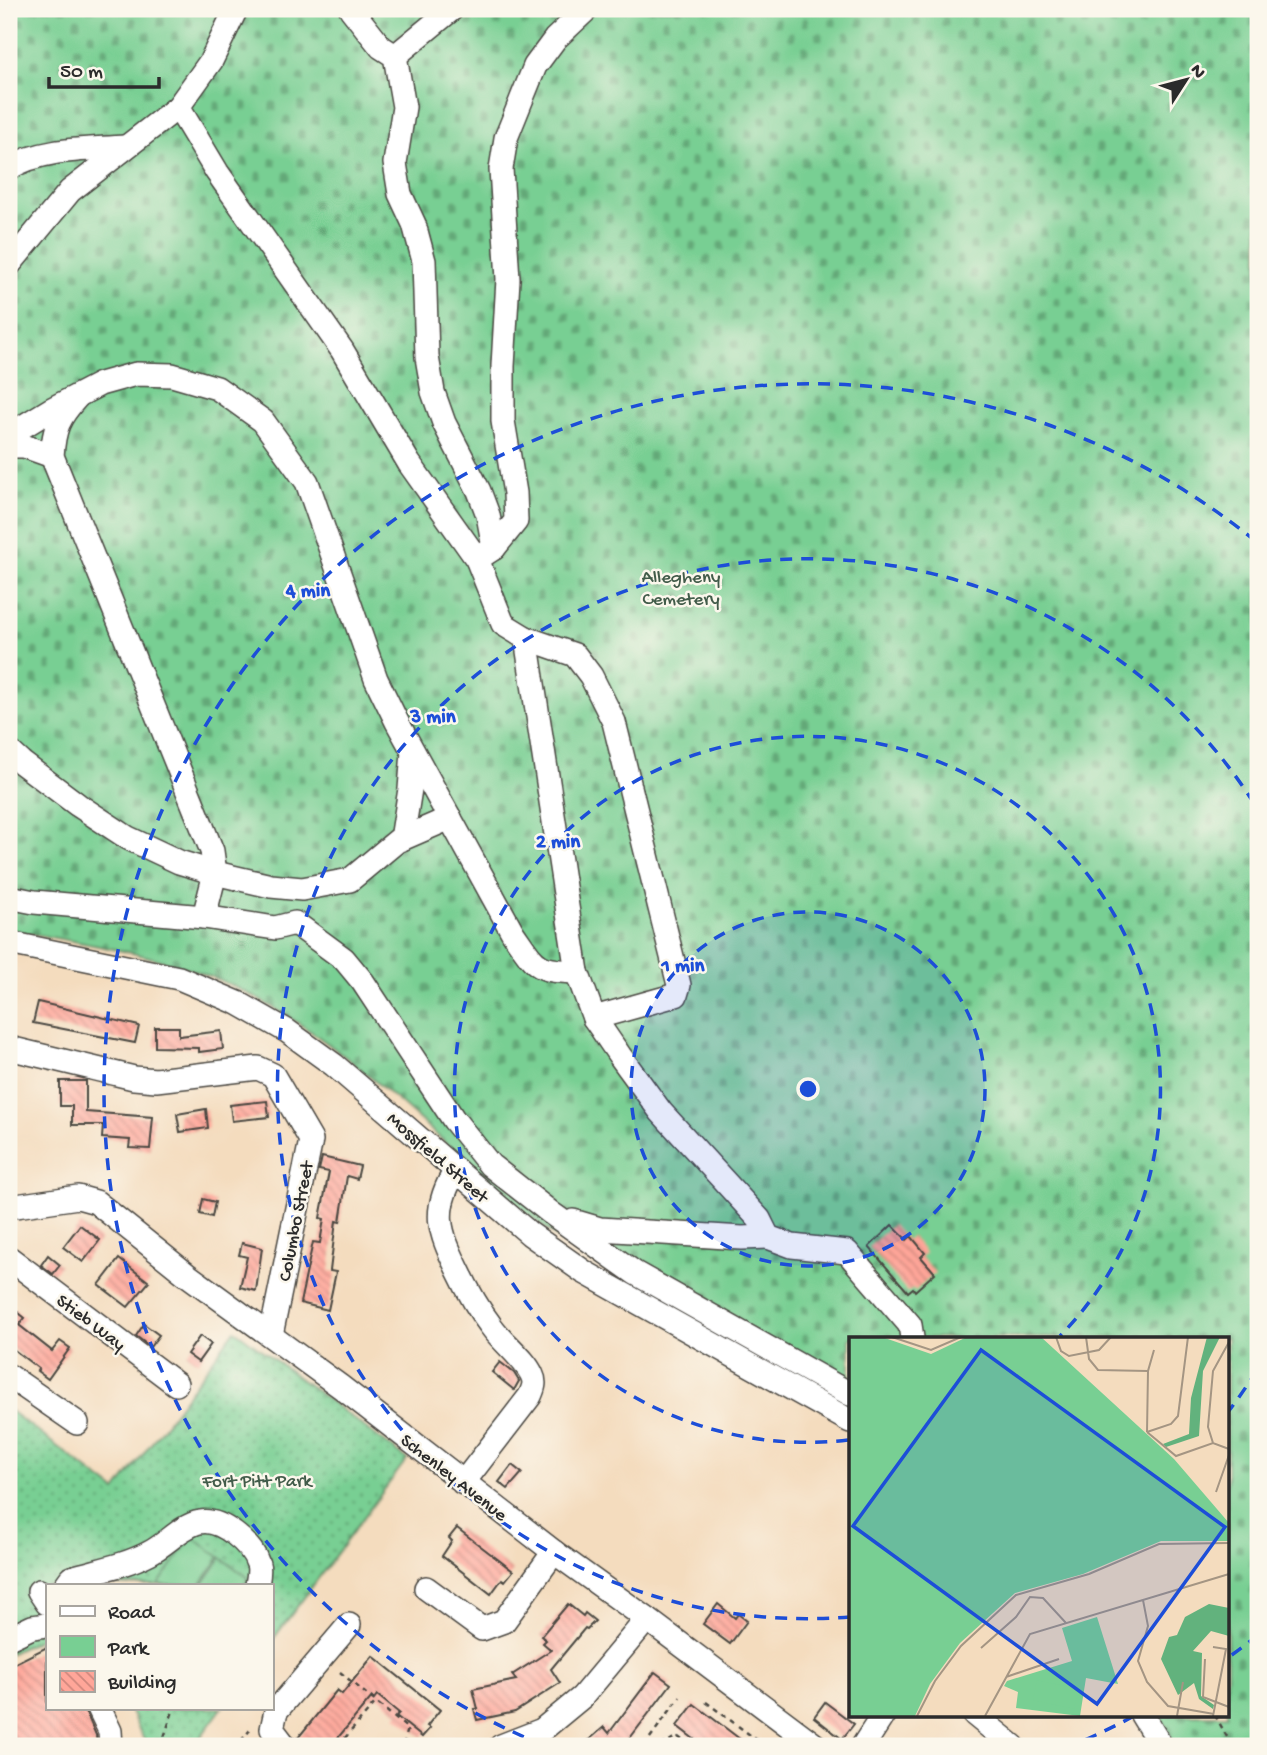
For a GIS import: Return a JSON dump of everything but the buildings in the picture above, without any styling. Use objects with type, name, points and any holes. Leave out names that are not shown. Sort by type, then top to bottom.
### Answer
[{"type":"street","points":[[9,265],[70,191],[178,107],[211,61],[236,9]]},
{"type":"street","points":[[351,9],[381,47],[395,56],[404,107],[395,163],[400,194],[414,224],[424,261],[427,357],[433,392],[444,423],[479,491],[488,515],[485,553],[503,624],[526,638],[575,655],[591,676],[614,722],[679,985],[676,995],[594,1018]]},
{"type":"street","points":[[395,56],[452,9]]},
{"type":"street","points":[[485,553],[516,521],[515,493],[503,421],[508,279],[501,169],[506,138],[535,66],[555,39],[587,9]]},
{"type":"street","points":[[178,107],[217,172],[342,351],[409,463],[485,553]]},
{"type":"street","points":[[9,168],[30,157],[126,146]]},
{"type":"street","points":[[9,435],[100,384],[136,374],[172,374],[217,388],[263,421],[307,482],[376,679],[513,933],[534,962],[550,971],[577,972]]},
{"type":"street","points":[[77,397],[61,414],[54,433],[52,456],[212,851],[215,873],[204,917]]},
{"type":"street","points":[[9,446],[24,446],[52,456]]},
{"type":"street","points":[[526,638],[577,972],[594,1018],[661,1112],[759,1219],[768,1237]]},
{"type":"street","points":[[9,751],[78,805],[128,838],[179,862],[271,886],[302,889],[351,880],[402,839],[450,818]]},
{"type":"street","points":[[402,839],[413,751]]},
{"type":"street","points":[[295,923],[302,889]]},
{"type":"street","points":[[9,897],[34,902],[204,917],[275,928],[295,923]]},
{"type":"street","points":[[295,923],[344,959],[363,982],[454,1120],[490,1165],[635,1273],[849,1393]]},
{"type":"street","name":"Mossfield Street","points":[[9,943],[179,978],[238,1003],[287,1031],[334,1065],[530,1234],[584,1272],[849,1420]]},
{"type":"street","name":"Columbo Street","points":[[9,1048],[134,1078],[156,1080],[258,1068],[273,1075],[311,1140],[271,1335]]},
{"type":"street","points":[[456,1170],[447,1183],[441,1203],[440,1223],[444,1241],[465,1284],[491,1326],[530,1371],[534,1381],[530,1396],[463,1483]]},
{"type":"street","name":"Schenley Avenue","points":[[9,1207],[78,1197],[96,1202],[554,1552],[816,1746]]},
{"type":"street","points":[[543,1207],[567,1219],[600,1229],[742,1238],[768,1237],[792,1246],[847,1252],[910,1325],[912,1337]]},
{"type":"street","name":"Stieb Way","points":[[9,1258],[176,1384]]},
{"type":"street","points":[[9,1376],[77,1423]]},
{"type":"street","points":[[67,1584],[71,1578],[115,1567],[145,1555],[192,1524],[212,1521],[231,1532],[253,1551],[260,1566],[257,1584]]},
{"type":"street","points":[[426,1588],[482,1629],[503,1621],[554,1552]]},
{"type":"street","points":[[501,1746],[547,1738],[647,1619]]},
{"type":"street","points":[[9,1638],[32,1627],[46,1625]]},
{"type":"street","points":[[285,1746],[272,1729],[276,1711],[349,1625]]},
{"type":"street","points":[[100,1710],[110,1731],[111,1746]]},
{"type":"street","points":[[863,1746],[882,1716]]},
{"type":"street","points":[[976,1716],[1013,1746]]},
{"type":"street","points":[[1143,1716],[1161,1746]]},
{"type":"path","points":[[340,1672],[408,1729],[403,1746]]},
{"type":"path","points":[[644,1746],[680,1697]]},
{"type":"path","points":[[338,1746],[376,1702]]},
{"type":"path","points":[[706,1702],[765,1746]]},
{"type":"path","points":[[161,1746],[173,1710]]},
{"type":"path","points":[[1216,1716],[1232,1746]]},
{"type":"path","points":[[240,1743],[250,1730]]},
{"type":"path","points":[[661,1746],[677,1736],[690,1746]]},
{"type":"green space","name":"Allegheny Cemetery","points":[[9,9],[1258,9],[1258,1746],[1176,1746],[1159,1716],[1228,1716],[1228,1337],[849,1337],[849,1406],[589,1260],[502,1193],[379,1084],[336,1050],[292,1019],[245,992],[188,969],[129,952],[9,930]]},
{"type":"green space","name":"Fort Pitt Park","points":[[235,1330],[407,1459],[273,1639],[273,1584],[46,1584],[46,1636],[9,1654],[9,1410],[116,1491]]},
{"type":"green space","points":[[192,1537],[220,1557],[201,1584],[159,1584]]},
{"type":"green space","points":[[221,1558],[249,1578],[245,1584],[203,1584]]},
{"type":"green space","points":[[130,1710],[221,1710],[194,1746],[147,1746]]}]
